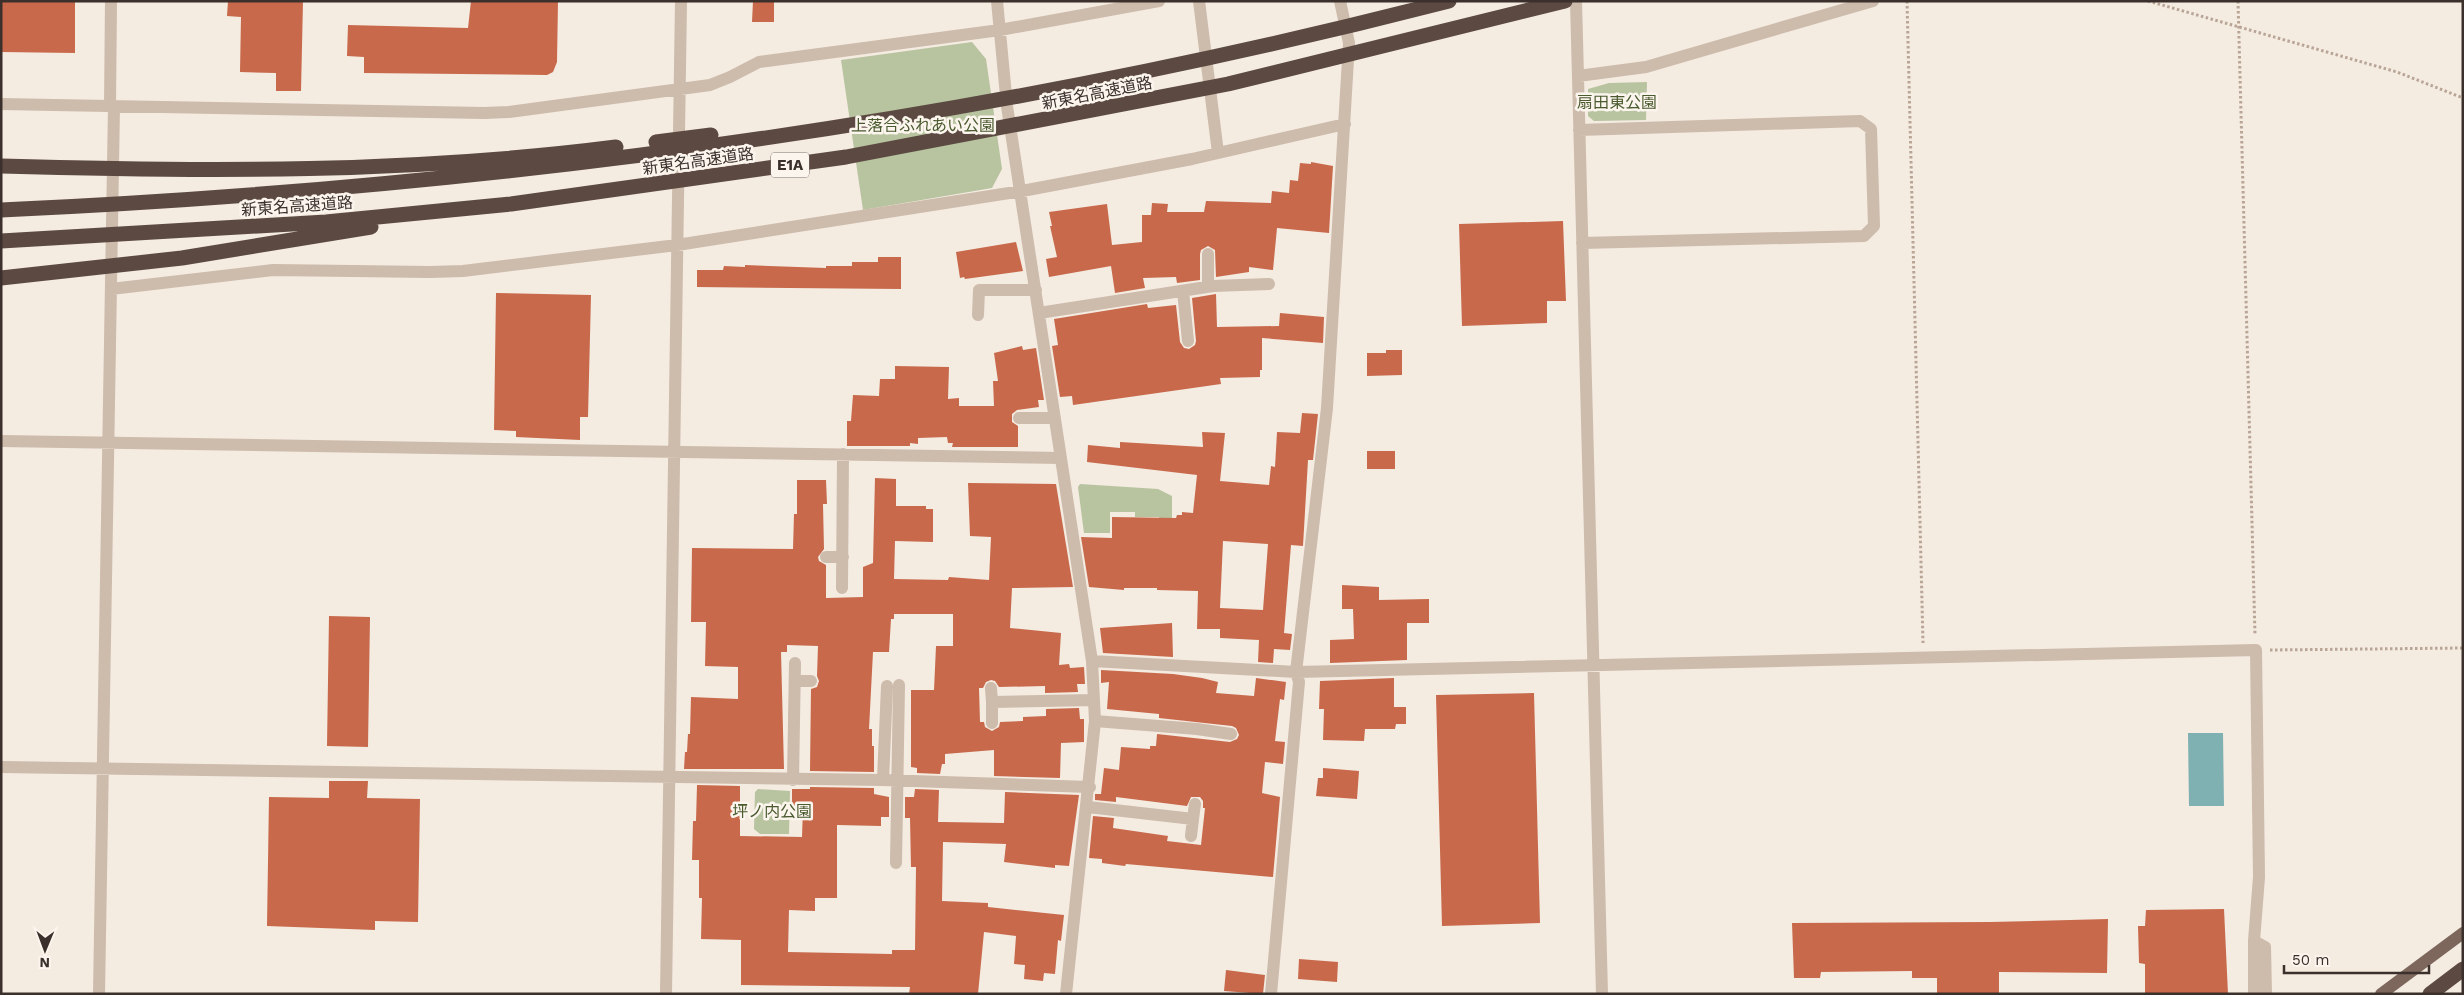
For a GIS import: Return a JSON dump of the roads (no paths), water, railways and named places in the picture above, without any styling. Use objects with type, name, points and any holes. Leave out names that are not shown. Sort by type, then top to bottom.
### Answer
[{"type":"highway","name":"新東名高速道路","points":[[1,210],[166,203],[324,190],[680,150],[876,120],[1025,94],[1217,56],[1449,1]]},
{"type":"highway","name":"新東名高速道路","points":[[1,241],[326,222],[511,204],[846,157],[1035,123],[1228,84],[1565,1]]},
{"type":"highway","points":[[1,166],[102,169],[356,168],[450,163],[604,148],[766,128],[876,120]]},
{"type":"highway","points":[[1,278],[182,258],[511,204]]},
{"type":"highway","points":[[2430,994],[2463,969]]},
{"type":"main road","points":[[2381,994],[2463,933]]},
{"type":"street","points":[[99,994],[112,289],[111,1]]},
{"type":"street","points":[[666,994],[678,90],[681,1]]},
{"type":"street","points":[[997,1],[1007,106],[1022,191],[1092,661],[1095,721],[1090,787],[1066,994]]},
{"type":"street","points":[[1,104],[484,113],[678,90],[710,84],[730,77],[759,62],[1000,30],[1159,1]]},
{"type":"street","points":[[1198,1],[1218,154]]},
{"type":"street","points":[[1271,994],[1299,682],[1296,672],[1327,408],[1345,124],[1348,43],[1340,1]]},
{"type":"street","points":[[1576,1],[1602,994]]},
{"type":"street","points":[[1578,76],[1646,68],[1873,1]]},
{"type":"street","points":[[1579,130],[1860,121],[1871,129],[1874,226],[1864,236],[1582,243]]},
{"type":"street","points":[[112,289],[273,270],[463,271],[677,246],[1022,191],[1218,154],[1345,124]]},
{"type":"street","points":[[1208,254],[1208,287]]},
{"type":"street","points":[[1039,313],[1208,287],[1269,284]]},
{"type":"street","points":[[978,315],[979,290],[1036,290]]},
{"type":"street","points":[[1183,291],[1188,341]]},
{"type":"street","points":[[1019,418],[1055,418]]},
{"type":"street","points":[[1,441],[1061,458]]},
{"type":"street","points":[[842,588],[843,454]]},
{"type":"street","points":[[826,557],[843,557]]},
{"type":"street","points":[[1092,661],[1296,672],[2256,650],[2259,877],[2254,941],[2254,994]]},
{"type":"street","points":[[793,780],[796,663]]},
{"type":"street","points":[[795,681],[811,681]]},
{"type":"street","points":[[883,780],[893,686],[898,781],[896,863]]},
{"type":"street","points":[[991,688],[992,723]]},
{"type":"street","points":[[992,702],[1094,700]]},
{"type":"street","points":[[1095,721],[1198,729],[1230,734]]},
{"type":"street","points":[[1,767],[883,780],[1090,787]]},
{"type":"street","points":[[1191,836],[1195,804]]},
{"type":"street","points":[[1088,807],[1193,819]]},
{"type":"street","points":[[2254,941],[2265,947],[2266,994]]},
{"type":"water","points":[[2188,733],[2223,733],[2224,806],[2189,806]]},
{"type":"park label","name":"扇田東公園","points":[[1617,102]]},
{"type":"park label","name":"上落合ふれあい公園","points":[[923,125]]},
{"type":"park label","name":"坪ノ内公園","points":[[772,811]]}]
